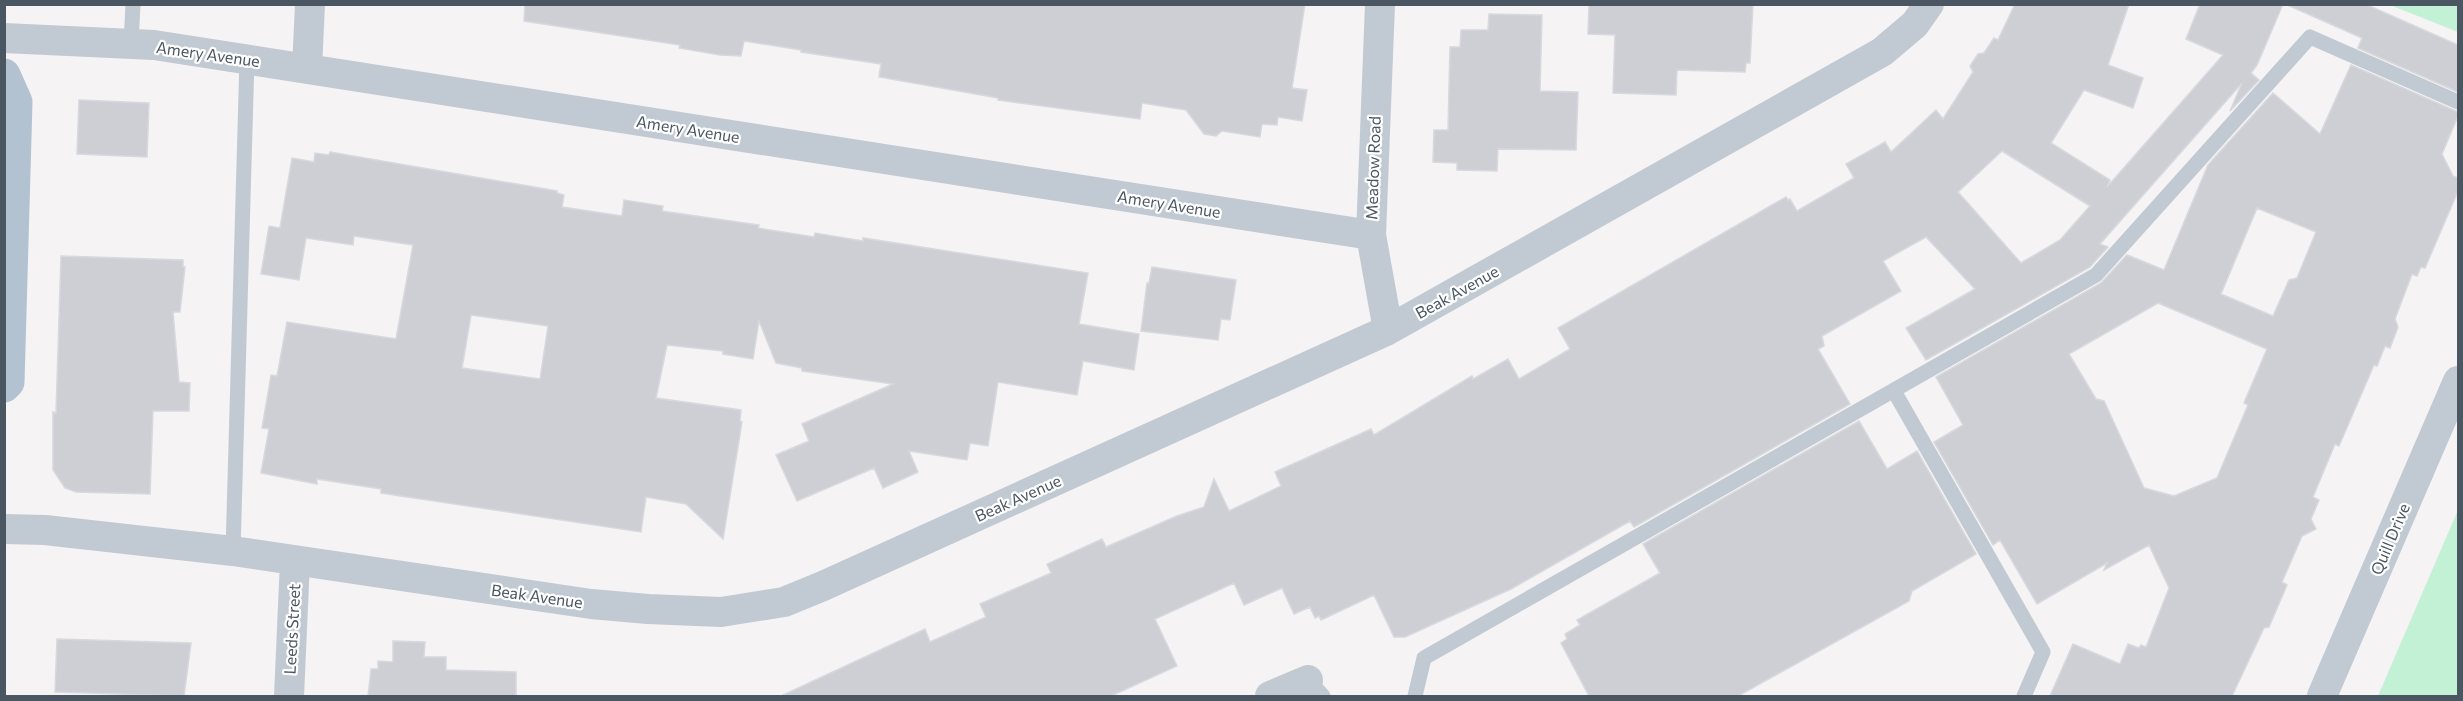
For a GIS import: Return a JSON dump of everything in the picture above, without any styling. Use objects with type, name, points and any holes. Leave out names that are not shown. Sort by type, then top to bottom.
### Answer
[{"type":"main road","points":[[4,75],[16,102],[8,382],[4,386]]},
{"type":"street","points":[[306,69],[310,4]]},
{"type":"street","name":"Meadow Road","points":[[1380,4],[1371,235],[1388,330]]},
{"type":"street","name":"Beak Avenue","points":[[4,529],[45,530],[233,551],[591,604],[721,612],[784,602],[1388,330],[1882,52],[1915,24],[1929,4]]},
{"type":"street","name":"Amery Avenue","points":[[4,38],[154,45],[1371,235]]},
{"type":"street","name":"Quill Drive","points":[[2322,696],[2458,381]]},
{"type":"street","name":"Leeds Street","points":[[289,696],[295,561]]},
{"type":"street","points":[[1270,696],[1315,688]]},
{"type":"lane","points":[[131,44],[133,4]]},
{"type":"lane","points":[[1415,696],[1424,658],[2096,275],[2310,37],[2458,102]]},
{"type":"lane","points":[[233,551],[248,59]]},
{"type":"lane","points":[[1894,391],[2043,652],[2025,696]]},
{"type":"green space","points":[[2390,5],[2458,5],[2458,32]]},
{"type":"green space","points":[[2458,510],[2458,696],[2378,696]]},
{"type":"building","points":[[525,4],[1305,4],[1292,88],[1307,90],[1302,121],[1278,117],[1277,125],[1262,124],[1260,137],[1222,131],[1216,136],[1204,134],[1186,110],[1142,103],[1140,119],[998,100],[998,98],[879,77],[881,64],[801,52],[801,50],[744,41],[741,56],[720,55],[679,48],[680,45],[524,21]]},
{"type":"building","points":[[1589,4],[1753,4],[1750,63],[1746,63],[1745,72],[1677,70],[1676,95],[1613,93],[1615,35],[1588,34]]},
{"type":"building","points":[[2015,4],[2129,4],[2108,65],[2143,78],[2133,108],[2084,90],[2051,143],[2110,180],[2107,187],[2223,55],[2186,39],[2200,4],[2283,4],[2257,65],[2251,73],[2259,80],[2230,111],[2242,83],[2100,244],[2108,247],[2090,267],[1926,360],[1906,328],[1975,289],[1926,237],[1883,261],[1901,291],[1822,336],[1824,346],[1818,349],[1850,404],[1634,527],[1630,521],[1511,589],[1405,637],[1394,637],[1374,595],[1321,620],[1319,616],[1315,618],[1310,607],[1294,614],[1282,588],[1244,605],[1234,583],[1155,619],[1177,666],[1111,696],[781,696],[925,629],[930,642],[986,617],[980,604],[1051,573],[1047,564],[1102,539],[1106,547],[1177,516],[1204,507],[1214,479],[1229,511],[1281,486],[1275,472],[1371,429],[1374,435],[1472,376],[1473,379],[1508,359],[1519,379],[1570,349],[1558,328],[1786,197],[1790,199],[1797,211],[1854,178],[1846,164],[1885,142],[1891,152],[1936,110],[1943,119],[1973,72],[1970,66],[1978,54],[1984,53],[1994,38],[1998,40]],"holes":[[[2002,151],[2090,206],[2060,240],[2021,263],[1958,192]]]},
{"type":"building","points":[[2285,4],[2365,4],[2458,45],[2458,92],[2358,48],[2362,38]]},
{"type":"building","points":[[1489,14],[1542,15],[1540,91],[1578,92],[1576,150],[1498,149],[1497,171],[1457,170],[1457,163],[1433,162],[1434,130],[1448,130],[1450,47],[1460,47],[1461,30],[1488,30]]},
{"type":"building","points":[[2351,65],[2458,112],[2442,154],[2453,176],[2458,178],[2458,191],[2425,268],[2421,267],[2417,276],[2412,274],[2395,319],[2398,327],[2390,348],[2385,346],[2377,366],[2374,365],[2339,446],[2335,444],[2313,497],[2319,500],[2311,519],[2316,529],[2302,536],[2282,582],[2287,585],[2269,627],[2264,628],[2232,696],[2050,696],[2073,644],[2120,664],[2128,644],[2139,648],[2141,645],[2146,647],[2169,588],[2149,545],[2104,570],[2107,563],[2037,604],[2000,540],[1993,545],[1934,442],[1963,425],[1936,377],[2101,283],[2127,255],[2164,270],[2208,165],[2273,93],[2320,134]],"holes":[[[2257,208],[2316,232],[2297,278],[2289,280],[2273,316],[2221,294]],[[2158,303],[2267,349],[2244,403],[2248,405],[2217,478],[2174,496],[2144,488],[2104,401],[2096,399],[2069,354]]]},
{"type":"building","points":[[79,100],[149,103],[147,157],[77,154]]},
{"type":"building","points":[[330,152],[557,191],[564,195],[562,207],[622,216],[624,200],[663,206],[662,211],[759,225],[758,228],[814,237],[815,233],[863,241],[863,238],[1088,273],[1079,324],[1139,334],[1134,370],[1083,361],[1077,395],[998,382],[988,446],[970,443],[967,460],[909,451],[918,472],[883,488],[874,468],[797,501],[776,455],[809,441],[802,424],[893,384],[802,371],[802,368],[776,363],[759,321],[753,359],[723,354],[723,351],[667,345],[656,398],[741,410],[740,421],[742,422],[723,539],[686,504],[646,497],[641,532],[381,493],[381,489],[317,479],[317,484],[261,473],[269,429],[262,428],[271,375],[277,376],[287,322],[396,339],[413,245],[354,236],[353,245],[306,238],[299,280],[261,274],[269,226],[280,228],[292,158],[314,162],[315,153],[329,155]],"holes":[[[471,315],[548,326],[540,379],[462,368]]]},
{"type":"building","points":[[61,256],[183,260],[183,267],[185,267],[180,312],[173,312],[179,382],[190,383],[189,411],[153,411],[150,494],[76,492],[65,488],[53,470],[53,412],[56,413]]},
{"type":"building","points":[[1152,267],[1236,280],[1230,320],[1221,319],[1218,340],[1141,331],[1147,283],[1149,283]]},
{"type":"building","points":[[1859,421],[1887,469],[1917,451],[1976,554],[1912,591],[1909,601],[1738,696],[1589,696],[1561,643],[1567,639],[1565,634],[1580,625],[1577,620],[1660,573],[1643,544]]},
{"type":"building","points":[[57,639],[191,643],[184,696],[55,692]]},
{"type":"building","points":[[393,641],[425,642],[424,657],[446,657],[446,670],[516,672],[516,696],[368,696],[371,669],[378,669],[378,661],[393,662]]}]
